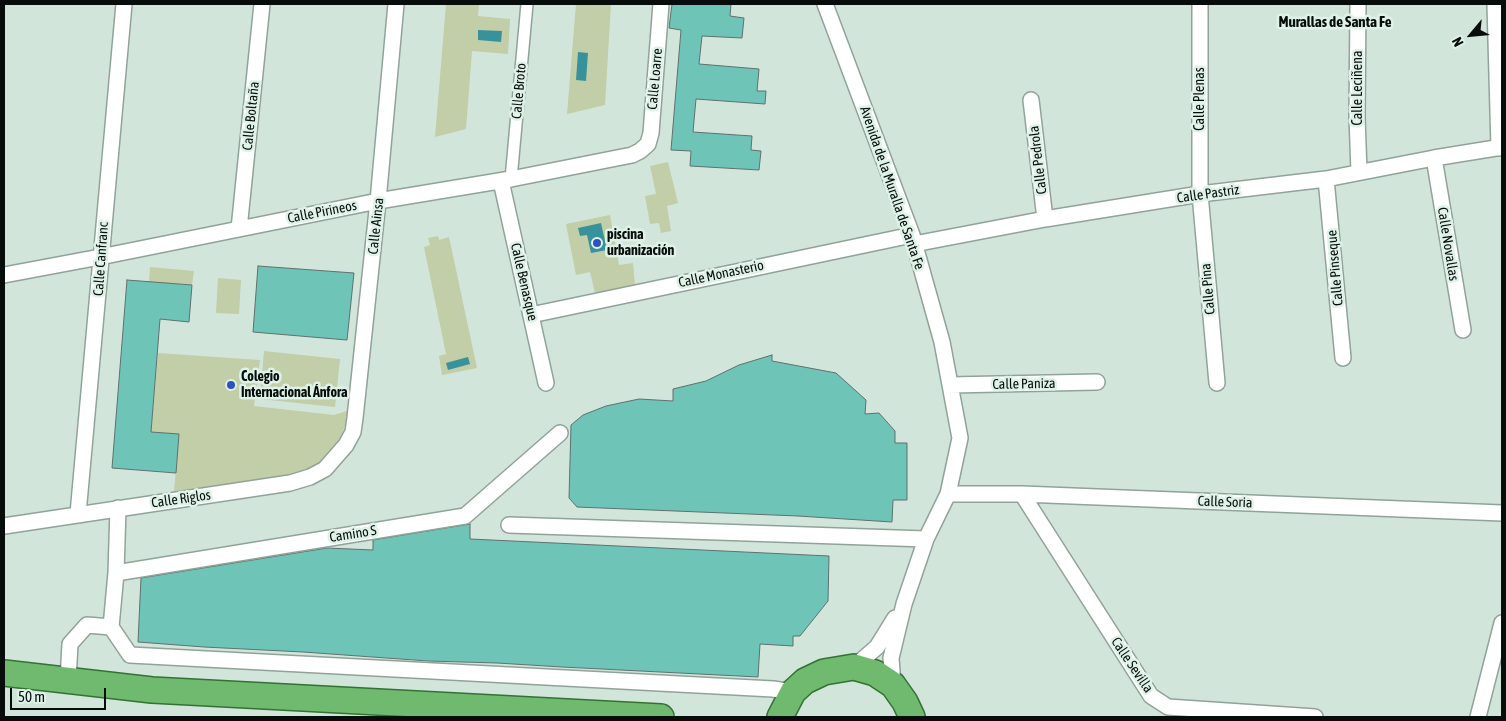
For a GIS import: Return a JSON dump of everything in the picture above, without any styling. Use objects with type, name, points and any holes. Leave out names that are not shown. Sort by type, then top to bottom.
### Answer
[{"type":"highway","points":[[780,717],[793,692],[805,681],[834,669],[854,667],[875,673],[893,685],[905,702],[912,717]]},
{"type":"highway","points":[[4,673],[152,690],[661,717]]},
{"type":"street","name":"Calle Canfranc","points":[[78,514],[124,4]]},
{"type":"street","name":"Calle Boltaña","points":[[239,229],[262,4]]},
{"type":"street","name":"Calle Ainsa","points":[[346,445],[352,432],[355,418],[378,201],[396,4]]},
{"type":"street","name":"Calle Broto","points":[[506,180],[527,4]]},
{"type":"street","name":"Calle Loarre","points":[[640,151],[648,144],[651,133],[661,4]]},
{"type":"street","name":"Avenida de la Muralla de Santa Fe","points":[[825,4],[913,239],[942,342],[960,438],[948,494],[926,540],[904,604],[891,658],[893,685]]},
{"type":"street","name":"Calle Plenas","points":[[1200,4],[1200,194]]},
{"type":"street","name":"Calle Leciñena","points":[[1358,4],[1357,117],[1359,172]]},
{"type":"street","points":[[1495,4],[1501,147]]},
{"type":"street","name":"Calle Pedrola","points":[[1031,100],[1045,220]]},
{"type":"street","name":"Calle Pastriz","points":[[913,239],[1045,220],[1200,194],[1326,179],[1501,147]]},
{"type":"street","name":"Calle Pirineos","points":[[4,274],[100,257],[378,201],[506,180],[632,155],[640,151]]},
{"type":"street","name":"Calle Novallas","points":[[1434,158],[1463,330]]},
{"type":"street","name":"Calle Pinseque","points":[[1326,179],[1343,358]]},
{"type":"street","name":"Calle Benasque","points":[[506,180],[531,315],[546,383]]},
{"type":"street","name":"Calle Pina","points":[[1200,194],[1217,383]]},
{"type":"street","name":"Calle Monasterio","points":[[531,315],[913,239]]},
{"type":"street","name":"Calle Paniza","points":[[950,385],[1097,382]]},
{"type":"street","name":"Camino S","points":[[116,573],[465,516],[560,433]]},
{"type":"street","name":"Calle Riglos","points":[[4,526],[290,483],[310,477],[325,469],[346,445]]},
{"type":"street","name":"Calle Soria","points":[[948,494],[1022,494],[1502,513]]},
{"type":"street","name":"Calle Sevilla","points":[[1022,494],[1151,696],[1168,707],[1315,717]]},
{"type":"street","points":[[118,508],[112,627],[130,655],[773,689],[793,692]]},
{"type":"street","points":[[509,524],[926,540]]},
{"type":"street","name":"Avenida de la Muralla de Santa Fe","points":[[854,667],[877,647],[904,604]]},
{"type":"street","points":[[1478,717],[1502,622]]},
{"type":"street","points":[[68,680],[70,644],[88,625],[112,627]]},
{"type":"green space","points":[[446,4],[479,4],[478,16],[510,19],[508,54],[472,51],[466,129],[435,137]]},
{"type":"green space","points":[[576,4],[611,4],[605,105],[567,114]]},
{"type":"green space","points":[[668,162],[678,203],[667,206],[671,231],[661,233],[659,223],[650,224],[645,196],[656,194],[650,166]]},
{"type":"green space","points":[[610,215],[619,265],[633,263],[635,285],[595,293],[590,272],[576,275],[566,224]]},
{"type":"green space","points":[[438,236],[439,240],[449,237],[477,368],[442,375],[439,356],[446,354],[424,247],[430,245],[428,238]]},
{"type":"green space","points":[[150,267],[194,271],[192,285],[149,282]]},
{"type":"green space","points":[[218,278],[241,280],[239,314],[216,313]]},
{"type":"green space","points":[[264,351],[340,359],[335,407],[260,399]]},
{"type":"green space","points":[[158,353],[260,360],[254,406],[334,415],[350,410],[338,446],[314,469],[299,475],[174,491],[179,435],[151,432]]},
{"type":"water","points":[[478,30],[502,31],[501,42],[478,40]]},
{"type":"water","points":[[578,52],[588,53],[586,81],[576,80]]},
{"type":"water","name":"piscina urbanización","points":[[601,223],[607,250],[591,253],[587,235],[580,236],[578,228]]},
{"type":"water","points":[[468,357],[470,364],[448,370],[446,363]]},
{"type":"building","points":[[672,4],[731,4],[730,16],[744,18],[742,38],[702,36],[699,64],[759,69],[757,91],[766,91],[765,104],[696,99],[693,132],[752,136],[751,150],[761,151],[759,170],[690,166],[691,151],[671,150],[681,30],[669,28]]},
{"type":"building","points":[[258,266],[354,273],[347,340],[253,332]]},
{"type":"building","points":[[127,280],[192,285],[189,322],[160,319],[151,432],[179,434],[176,473],[112,468]]},
{"type":"building","points":[[772,355],[772,361],[836,373],[866,400],[865,414],[879,413],[895,431],[895,443],[907,443],[907,500],[893,500],[892,522],[798,516],[577,507],[569,498],[571,425],[583,415],[606,406],[639,399],[673,401],[673,389],[706,381],[739,365]]},
{"type":"building","points":[[470,524],[470,539],[829,556],[828,601],[800,636],[793,636],[793,646],[760,644],[758,677],[428,661],[138,642],[141,578],[327,548],[373,550],[373,540]]},
{"type":"place","name":"piscina urbanización","points":[[597,243]]},
{"type":"place","name":"Colegio Internacional Ánfora","points":[[231,385]]},
{"type":"district","name":"Murallas de Santa Fe","points":[[1335,22]]}]
